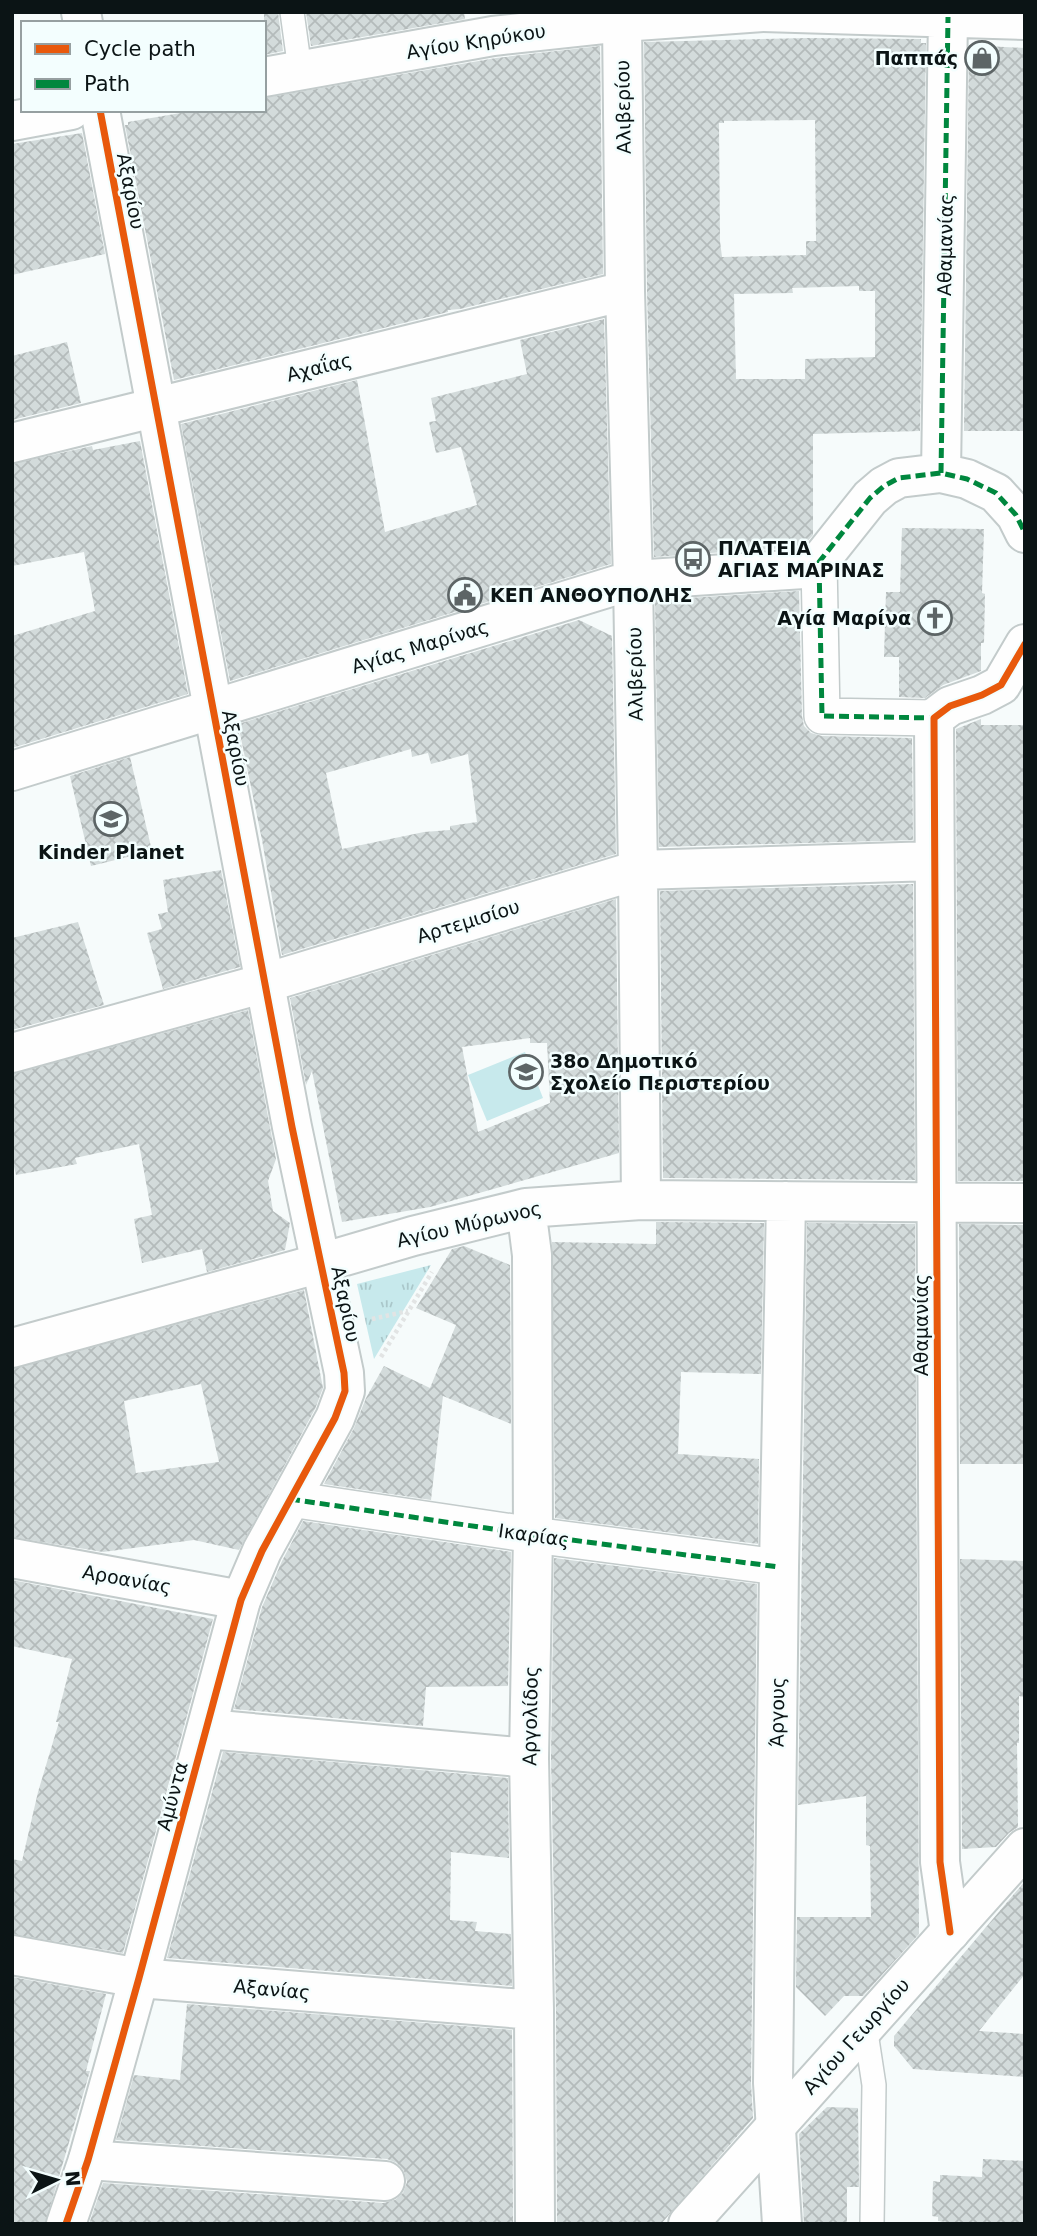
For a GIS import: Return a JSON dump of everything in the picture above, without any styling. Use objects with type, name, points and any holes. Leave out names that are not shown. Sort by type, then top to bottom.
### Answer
[{"type":"street","name":"Αγίου Κηρύκου","points":[[282,73],[491,24],[622,22],[763,12],[1025,20]]},
{"type":"street","name":"Αθαμανίας","points":[[941,473],[948,17]]},
{"type":"street","name":"Αλιβερίου","points":[[622,22],[638,870],[641,1200]]},
{"type":"street","points":[[12,121],[60,112]]},
{"type":"street","name":"Αξαρίου","points":[[100,112],[212,711],[292,1127],[344,1373],[345,1391]]},
{"type":"street","name":"Αχαΐας","points":[[12,443],[625,291]]},
{"type":"street","points":[[1025,533],[1016,515],[996,493],[967,479],[941,473],[899,478],[884,485],[870,498],[819,562],[822,716],[934,718],[950,706],[1001,685],[1025,644]]},
{"type":"street","name":"Αγίας Μαρίνας","points":[[12,771],[633,580],[804,569],[819,562]]},
{"type":"street","name":"Αθαμανίας","points":[[934,718],[940,1862],[950,1932]]},
{"type":"street","name":"Αρτεμισίου","points":[[12,1053],[265,983],[638,870],[934,861]]},
{"type":"street","name":"Αγίου Μύρωνος","points":[[12,1348],[448,1227],[526,1208],[641,1200],[1025,1203]]},
{"type":"street","name":"Άργους","points":[[782,2224],[773,2069],[786,1200]]},
{"type":"street","name":"Αργολίδος","points":[[526,1208],[531,1255],[533,1535],[528,1758],[534,2010],[535,2224]]},
{"type":"street","name":"Αμύντα","points":[[66,2224],[88,2160],[241,1600],[262,1551],[335,1418],[345,1391]]},
{"type":"street","name":"Ικαρίας","points":[[290,1499],[533,1535],[779,1566]]},
{"type":"street","name":"Αροανίας","points":[[12,1558],[241,1600]]},
{"type":"street","points":[[207,1729],[528,1758]]},
{"type":"street","name":"Αγίου Γεωργίου","points":[[688,2224],[1025,1848]]},
{"type":"street","name":"Αξανίας","points":[[12,1955],[139,1978],[534,2010]]},
{"type":"street","points":[[88,2160],[385,2181]]},
{"type":"lane","points":[[282,73],[292,12]]},
{"type":"lane","points":[[865,2026],[874,2085],[872,2224]]},
{"type":"path","points":[[345,1391],[373,1369],[438,1263],[448,1227]]},
{"type":"green space","points":[[525,1052],[543,1098],[487,1121],[468,1075]]},
{"type":"green space","points":[[431,1265],[374,1359],[357,1284]]},
{"type":"building","points":[[264,12],[278,12],[283,51],[266,55]]},
{"type":"building","points":[[306,12],[464,12],[465,19],[311,46]]},
{"type":"building","points":[[808,38],[921,39],[921,43],[926,43],[920,431],[813,434],[813,535],[798,547],[654,557],[644,42]],"holes":[[[815,120],[816,241],[806,241],[806,255],[722,257],[719,123]],[[859,286],[859,291],[875,291],[875,357],[805,359],[805,379],[736,379],[734,294],[793,293],[792,288]]]},
{"type":"building","points":[[969,45],[1025,48],[1025,431],[964,431]]},
{"type":"building","points":[[600,46],[603,274],[448,310],[174,380],[125,125],[128,125],[128,122],[186,112],[266,112],[266,98],[496,58]]},
{"type":"building","points":[[82,133],[105,254],[12,275],[12,144]]},
{"type":"building","points":[[604,319],[611,564],[230,681],[181,424],[357,380],[385,532],[477,505],[461,447],[436,453],[429,422],[436,421],[431,398],[527,374],[520,340]]},
{"type":"building","points":[[67,342],[81,403],[12,420],[12,356]]},
{"type":"building","points":[[140,441],[188,694],[12,748],[12,636],[95,611],[84,552],[12,566],[12,464],[92,446],[93,450]]},
{"type":"building","name":"Αγία Μαρίνα","points":[[902,528],[984,529],[984,643],[981,643],[981,671],[943,685],[925,698],[899,697],[899,657],[884,657],[886,592],[900,592]]},
{"type":"building","points":[[799,591],[804,726],[811,733],[822,736],[912,738],[913,840],[659,847],[655,600]]},
{"type":"building","points":[[579,620],[612,636],[616,854],[282,955],[238,724]],"holes":[[[411,749],[412,757],[428,753],[431,764],[468,754],[477,822],[450,826],[450,830],[424,832],[342,849],[326,773]]]},
{"type":"building","points":[[981,719],[981,725],[1025,725],[1025,1181],[958,1181],[956,729]]},
{"type":"building","points":[[130,757],[152,851],[91,866],[70,776]]},
{"type":"building","points":[[221,870],[240,967],[163,989],[147,933],[162,929],[158,914],[168,912],[163,880]]},
{"type":"building","points":[[913,884],[915,1180],[663,1178],[660,891]]},
{"type":"building","points":[[616,899],[619,1153],[430,1207],[342,1222],[312,1071],[306,1085],[290,998]],"holes":[[[530,1038],[530,1043],[547,1043],[550,1103],[478,1132],[462,1047]]]},
{"type":"building","points":[[78,922],[104,1005],[12,1030],[12,938]]},
{"type":"building","points":[[248,1010],[276,1159],[268,1181],[273,1211],[290,1223],[285,1250],[207,1272],[202,1249],[142,1263],[134,1219],[152,1215],[139,1144],[75,1158],[77,1164],[16,1175],[12,1158],[12,1074]]},
{"type":"building","points":[[656,1222],[764,1223],[761,1374],[681,1372],[678,1454],[759,1459],[758,1544],[555,1518],[552,1242],[656,1244]]},
{"type":"building","points":[[807,1223],[915,1224],[919,1934],[863,1996],[844,1996],[825,2016],[796,1987],[797,1917],[871,1917],[870,1846],[866,1845],[866,1796],[798,1805]]},
{"type":"building","points":[[959,1224],[1025,1225],[1024,1464],[960,1464]]},
{"type":"building","points":[[464,1246],[510,1265],[511,1424],[443,1396],[431,1500],[324,1484],[384,1366],[430,1388],[456,1325],[416,1308],[452,1249]]},
{"type":"building","points":[[304,1290],[323,1388],[315,1409],[239,1550],[194,1540],[103,1552],[12,1537],[12,1369]],"holes":[[[201,1384],[219,1462],[136,1473],[124,1401]]]},
{"type":"building","points":[[303,1521],[511,1552],[508,1686],[426,1687],[423,1726],[234,1709],[262,1607]]},
{"type":"building","points":[[554,1558],[757,1584],[751,2083],[753,2118],[661,2224],[557,2224],[551,1758]]},
{"type":"building","points":[[960,1559],[1025,1561],[1023,1697],[1019,1696],[1017,1743],[1018,1827],[996,1847],[962,1849]]},
{"type":"building","points":[[12,1580],[213,1619],[123,1953],[12,1934],[12,1859],[22,1861],[38,1792],[59,1722],[56,1722],[72,1659],[12,1646]]},
{"type":"building","points":[[223,1752],[508,1778],[509,1858],[451,1852],[450,1920],[477,1922],[475,1931],[511,1934],[512,1986],[167,1958]]},
{"type":"building","points":[[1025,1881],[1025,1974],[979,2031],[1025,2034],[1025,2077],[913,2069],[894,2046],[894,2036]]},
{"type":"building","points":[[12,1977],[106,1994],[86,2071],[90,2071],[45,2224],[12,2224]]},
{"type":"building","points":[[187,2004],[512,2030],[513,2224],[89,2224],[103,2183],[383,2203],[395,2200],[403,2193],[407,2182],[404,2171],[397,2163],[387,2159],[116,2140],[134,2075],[180,2080]]},
{"type":"building","points":[[827,2107],[858,2108],[859,2187],[847,2187],[847,2224],[804,2224],[799,2134]]},
{"type":"building","points":[[983,2159],[1025,2161],[1025,2224],[946,2224],[938,2221],[938,2217],[932,2216],[933,2181],[940,2182],[940,2175],[982,2177]]},
{"type":"marked path","points":[[941,473],[948,17]]},
{"type":"marked path","points":[[938,715],[934,718],[822,716],[819,562],[870,498],[899,478],[941,473],[967,479],[996,493],[1016,515],[1025,533]]},
{"type":"marked path","points":[[290,1499],[533,1535],[779,1567]]},
{"type":"cycle path","points":[[66,2224],[88,2160],[241,1600],[262,1551],[335,1418],[345,1391],[344,1373],[292,1127],[100,112]]},
{"type":"cycle path","points":[[950,1932],[940,1862],[934,718],[950,706],[1001,685],[1025,644]]},
{"type":"place","name":"Παππάς","points":[[982,58]]},
{"type":"place","name":"ΠΛΑΤΕΙΑ ΑΓΙΑΣ ΜΑΡΙΝΑΣ","points":[[693,559]]},
{"type":"place","name":"ΚΕΠ ΑΝΘΟΥΠΟΛΗΣ","points":[[465,595]]},
{"type":"place","name":"Αγία Μαρίνα","points":[[935,618]]},
{"type":"place","name":"Kinder Planet","points":[[111,819]]},
{"type":"place","name":"38ο Δημοτικό Σχολείο Περιστερίου","points":[[526,1072]]}]
